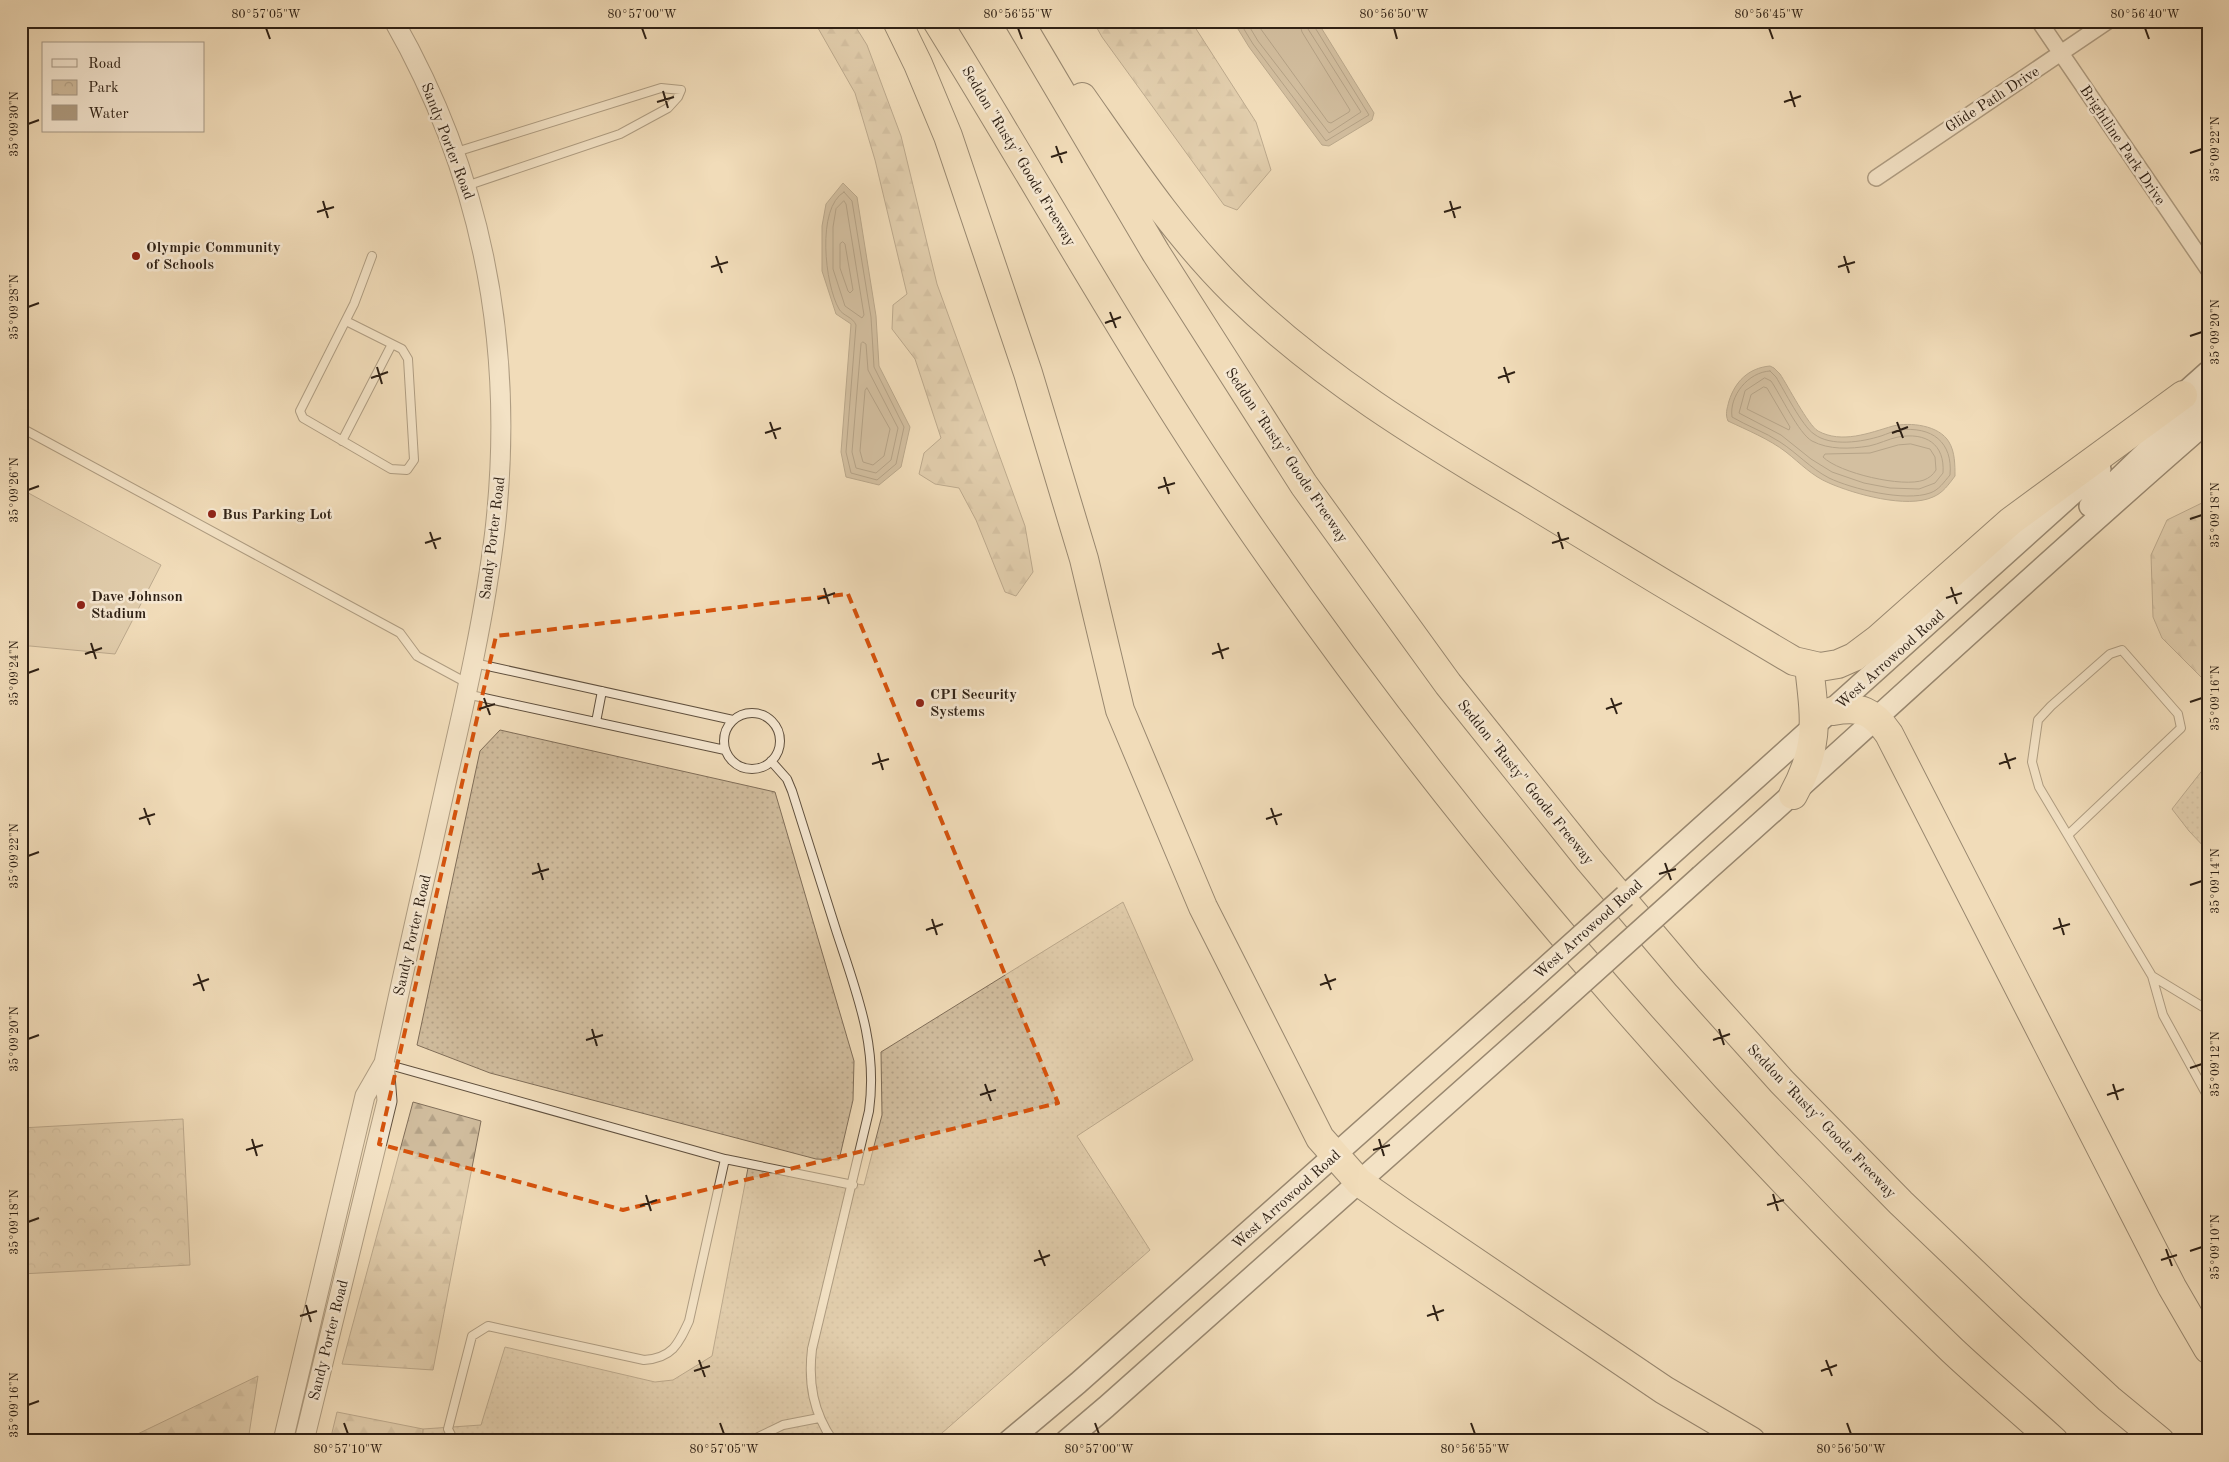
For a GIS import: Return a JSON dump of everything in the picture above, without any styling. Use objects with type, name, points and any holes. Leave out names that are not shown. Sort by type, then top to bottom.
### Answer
[{"type":"highway","points":[[897,21],[918,64],[948,136],[1028,373],[1084,559],[1124,718],[1203,907],[1320,1138],[1359,1182],[1664,1390],[1751,1441]]},
{"type":"highway","name":"Seddon \"Rusty\" Goode Freeway","points":[[937,21],[1185,429],[1308,609],[1378,706],[1439,785],[1521,888],[1606,988],[1807,1205],[1955,1352],[2054,1441]]},
{"type":"highway","name":"Seddon \"Rusty\" Goode Freeway","points":[[1019,21],[1156,253],[1304,485],[1448,684],[1552,815],[1687,976],[1782,1082],[1901,1202],[2005,1302],[2109,1399],[2160,1441]]},
{"type":"highway","points":[[1029,21],[1171,220],[1216,273],[1278,333],[1336,379],[1400,424],[1794,661],[1809,666],[1820,667],[1838,664],[1854,657],[1878,639],[2011,521],[2195,396]]},
{"type":"highway","points":[[1793,795],[1808,765],[1824,719],[1809,666]]},
{"type":"highway","points":[[1824,719],[1855,708],[1878,718],[1889,734],[2172,1287],[2208,1349]]},
{"type":"main road","name":"West Arrowood Road","points":[[1009,1441],[1078,1383],[1824,719],[2195,396],[2208,372]]},
{"type":"main road","points":[[2080,532],[2088,509],[2127,470],[2195,396]]},
{"type":"main road","points":[[1066,1441],[1540,1021],[1793,795],[2080,532],[2208,421]]},
{"type":"street","name":"Sandy Porter Road","points":[[283,1441],[365,1096],[384,1063],[468,689],[495,530],[501,459],[498,346],[488,272],[473,206],[456,152],[437,104],[413,54],[394,21]]},
{"type":"street","name":"Brightline Park Drive","points":[[2039,21],[2208,269]]},
{"type":"street","name":"Glide Path Drive","points":[[1876,178],[2108,21]]},
{"type":"street","name":"Sandy Porter Road","points":[[304,1441],[387,1100],[384,1063]]},
{"type":"lane","points":[[456,152],[661,88],[681,90],[678,97],[668,108],[620,134],[466,186]]},
{"type":"lane","points":[[346,321],[402,349],[408,359],[414,460],[407,470],[391,469],[303,418],[300,411],[346,321],[372,256]]},
{"type":"lane","points":[[342,441],[392,344]]},
{"type":"lane","points":[[21,434],[27,431],[400,633],[417,656],[468,689],[596,722],[725,750]]},
{"type":"lane","points":[[2068,835],[2181,728],[2178,714],[2122,650],[2110,654],[2051,706],[2038,720],[2032,762],[2039,787],[2152,976],[2163,1015],[2208,1097]]},
{"type":"lane","points":[[473,662],[733,720]]},
{"type":"lane","points":[[596,722],[602,691]]},
{"type":"lane","points":[[759,714],[774,724],[780,741],[778,750],[771,761],[758,768],[749,769],[732,761],[725,750],[724,736],[727,727],[733,720],[741,715],[759,714]]},
{"type":"lane","points":[[771,761],[787,779],[792,792],[860,1004],[869,1040],[872,1074],[871,1094],[852,1185],[812,1349],[810,1385],[819,1418],[833,1441]]},
{"type":"lane","points":[[2152,976],[2208,1010]]},
{"type":"lane","points":[[384,1063],[725,1159],[852,1185]]},
{"type":"lane","points":[[454,1441],[448,1428],[472,1336],[481,1329],[488,1326],[644,1360],[662,1356],[678,1344],[689,1321],[725,1159]]},
{"type":"lane","points":[[750,1441],[783,1425],[819,1418]]},
{"type":"highlighted area","points":[[848,594],[1058,1103],[623,1210],[379,1144],[496,636]]},
{"type":"green space","points":[[814,21],[852,21],[867,45],[901,136],[937,284],[1025,526],[1033,572],[1016,596],[1005,592],[976,520],[959,488],[935,484],[919,474],[924,453],[941,438],[915,359],[892,329],[893,305],[907,294],[875,160],[855,93]]},
{"type":"green space","points":[[1093,21],[1191,21],[1256,122],[1271,170],[1237,210],[1224,205],[1102,37]]},
{"type":"green space","name":"Dave Johnson Stadium","points":[[21,489],[161,565],[115,654],[30,646],[21,647]]},
{"type":"green space","points":[[2208,501],[2208,684],[2162,638],[2153,617],[2151,555],[2167,520]]},
{"type":"green space","points":[[500,730],[775,792],[854,1061],[853,1100],[839,1160],[816,1159],[490,1073],[417,1045],[480,751]]},
{"type":"green space","points":[[2208,763],[2208,851],[2172,809]]},
{"type":"green space","points":[[1123,902],[1193,1060],[1077,1136],[1150,1250],[933,1441],[422,1441],[423,1429],[481,1425],[505,1347],[655,1382],[673,1380],[712,1356],[748,1168],[864,1185],[882,1115],[881,1052]]},
{"type":"green space","points":[[413,1102],[481,1121],[433,1370],[342,1364]]},
{"type":"green space","points":[[183,1119],[190,1265],[21,1274],[21,1128]]},
{"type":"green space","points":[[258,1376],[248,1441],[123,1441]]},
{"type":"green space","points":[[337,1412],[423,1429],[422,1441],[330,1441]]},
{"type":"water","points":[[1233,21],[1317,21],[1374,113],[1372,120],[1329,146],[1322,145],[1249,47]]},
{"type":"water","points":[[843,183],[857,197],[876,316],[879,366],[910,427],[901,467],[879,485],[846,477],[841,452],[851,324],[836,314],[822,271],[822,226],[826,204]]},
{"type":"water","points":[[1770,366],[1780,374],[1804,413],[1818,431],[1836,437],[1846,437],[1908,424],[1931,428],[1944,436],[1951,446],[1955,476],[1946,488],[1937,495],[1922,500],[1909,501],[1881,499],[1840,487],[1817,477],[1772,443],[1728,421],[1726,414],[1729,401],[1739,382],[1749,373],[1762,367]]},
{"type":"place","name":"Olympic Community of Schools","points":[[136,256]]},
{"type":"place","name":"Bus Parking Lot","points":[[212,514]]},
{"type":"place","name":"Dave Johnson Stadium","points":[[81,605]]},
{"type":"place","name":"CPI Security Systems","points":[[920,703]]}]
